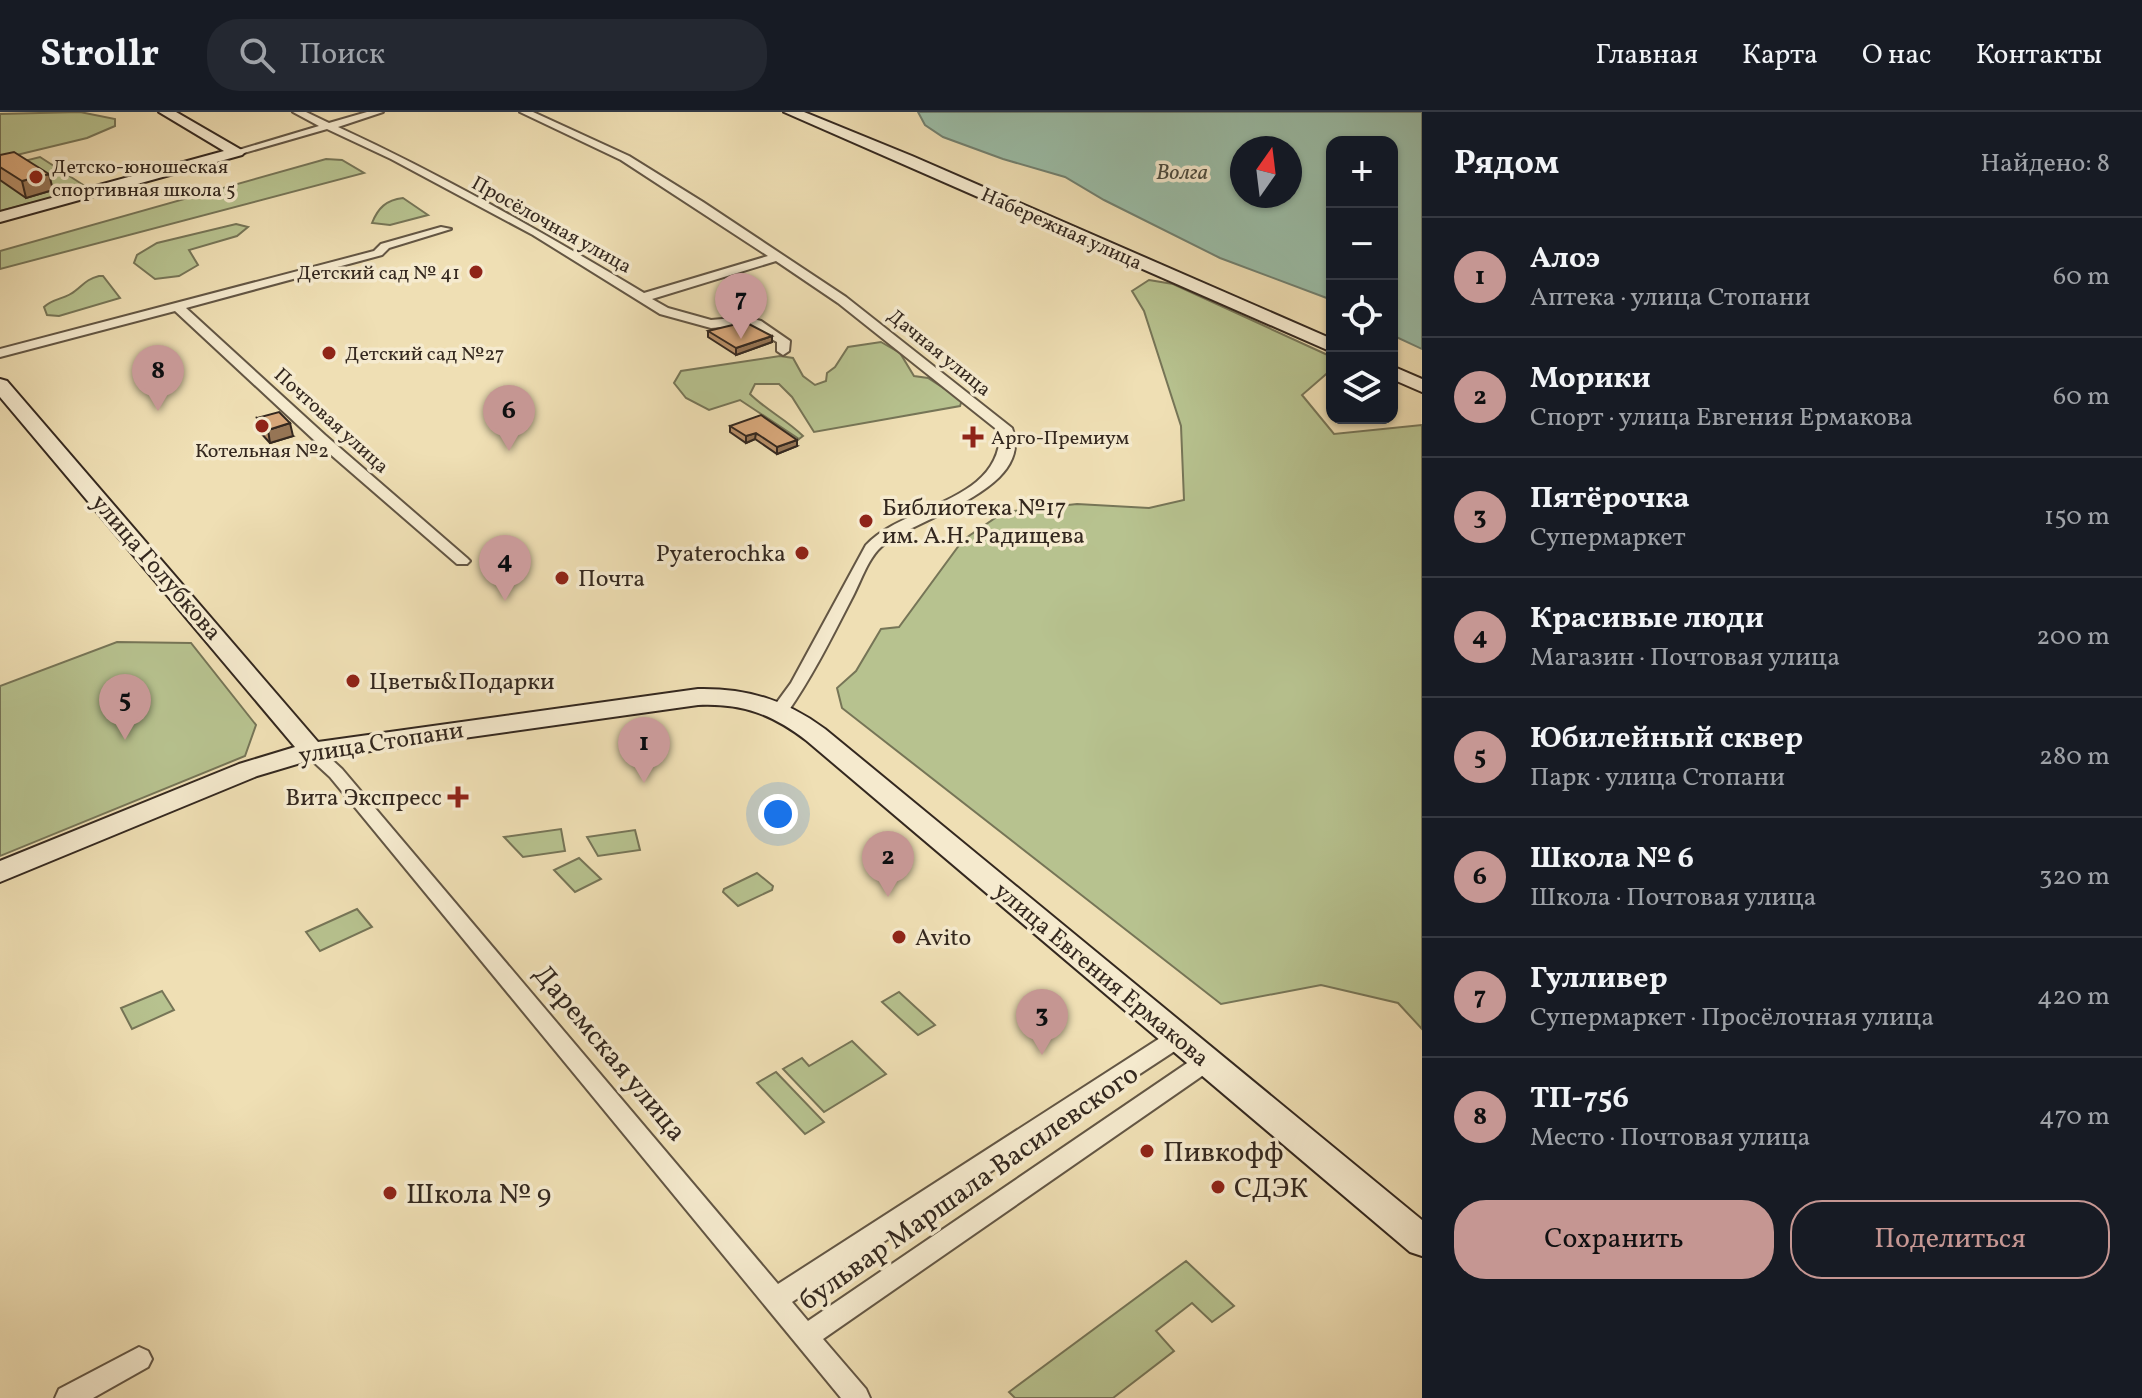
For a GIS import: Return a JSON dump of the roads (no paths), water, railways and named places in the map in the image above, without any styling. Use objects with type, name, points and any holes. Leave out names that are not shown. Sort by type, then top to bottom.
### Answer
[{"type":"street","points":[[166,112],[237,152]]},
{"type":"street","name":"Просёлочная улица","points":[[298,112],[395,157],[537,233],[664,311],[711,324],[746,321],[757,324],[784,341],[783,351]]},
{"type":"street","points":[[0,217],[378,112]]},
{"type":"street","name":"Дачная улица","points":[[525,112],[625,158],[777,257],[891,337],[1007,431],[1010,443],[1003,463],[947,509],[877,542],[865,558],[799,684],[781,709]]},
{"type":"street","name":"Набережная улица","points":[[791,112],[907,159],[1326,343]]},
{"type":"street","points":[[0,353],[378,253],[385,246],[445,229]]},
{"type":"street","points":[[645,297],[777,257]]},
{"type":"street","name":"Почтовая улица","points":[[177,306],[320,438],[462,561]]},
{"type":"street","points":[[1398,375],[1422,386]]},
{"type":"street","name":"улица Голубкова","points":[[0,385],[312,751]]},
{"type":"street","name":"улица Стопани","points":[[0,872],[248,770],[312,751],[698,697],[743,698],[781,709]]},
{"type":"street","name":"улица Евгения Ермакова","points":[[781,709],[1422,1241]]},
{"type":"street","name":"Даремская улица","points":[[312,751],[336,773],[857,1398]]},
{"type":"street","name":"бульвар Маршала Василевского","points":[[774,1300],[1179,1037]]},
{"type":"street","name":"бульвар Маршала Василевского","points":[[805,1337],[1207,1061]]},
{"type":"street","points":[[68,1398],[139,1359]]},
{"type":"water","name":"Волга","points":[[918,112],[1422,112],[1422,349],[1398,338],[1398,136],[1326,136],[1326,298],[1220,258],[1065,177],[943,137],[925,125]]},
{"type":"place","name":"Детско-юношеская спортивная школа 5","points":[[36,177]]},
{"type":"place","name":"Детский сад № 41","points":[[476,272]]},
{"type":"place","name":"Гулливер","points":[[741,339]]},
{"type":"place","name":"Детский сад №27","points":[[329,353]]},
{"type":"place","name":"ТП-756","points":[[158,411]]},
{"type":"place","name":"Котельная №2","points":[[262,426]]},
{"type":"place","name":"Арго-Премиум","points":[[973,437]]},
{"type":"place","name":"Школа № 6","points":[[509,451]]},
{"type":"place","name":"Библиотека №17 им. А.Н. Радищева","points":[[866,521]]},
{"type":"place","name":"Pyaterochka","points":[[802,553]]},
{"type":"place","name":"Почта","points":[[562,578]]},
{"type":"place","name":"Красивые люди","points":[[505,601]]},
{"type":"place","name":"Цветы&Подарки","points":[[353,681]]},
{"type":"place","name":"Юбилейный сквер","points":[[125,740]]},
{"type":"place","name":"Алоэ","points":[[644,783]]},
{"type":"place","name":"Вита Экспресс","points":[[458,797]]},
{"type":"place","name":"Морики","points":[[888,897]]},
{"type":"place","name":"Avito","points":[[899,937]]},
{"type":"place","name":"Пятёрочка","points":[[1042,1055]]},
{"type":"place","name":"Пивкофф","points":[[1147,1151]]},
{"type":"place","name":"СДЭК","points":[[1218,1187]]},
{"type":"place","name":"Школа № 9","points":[[390,1193]]}]
